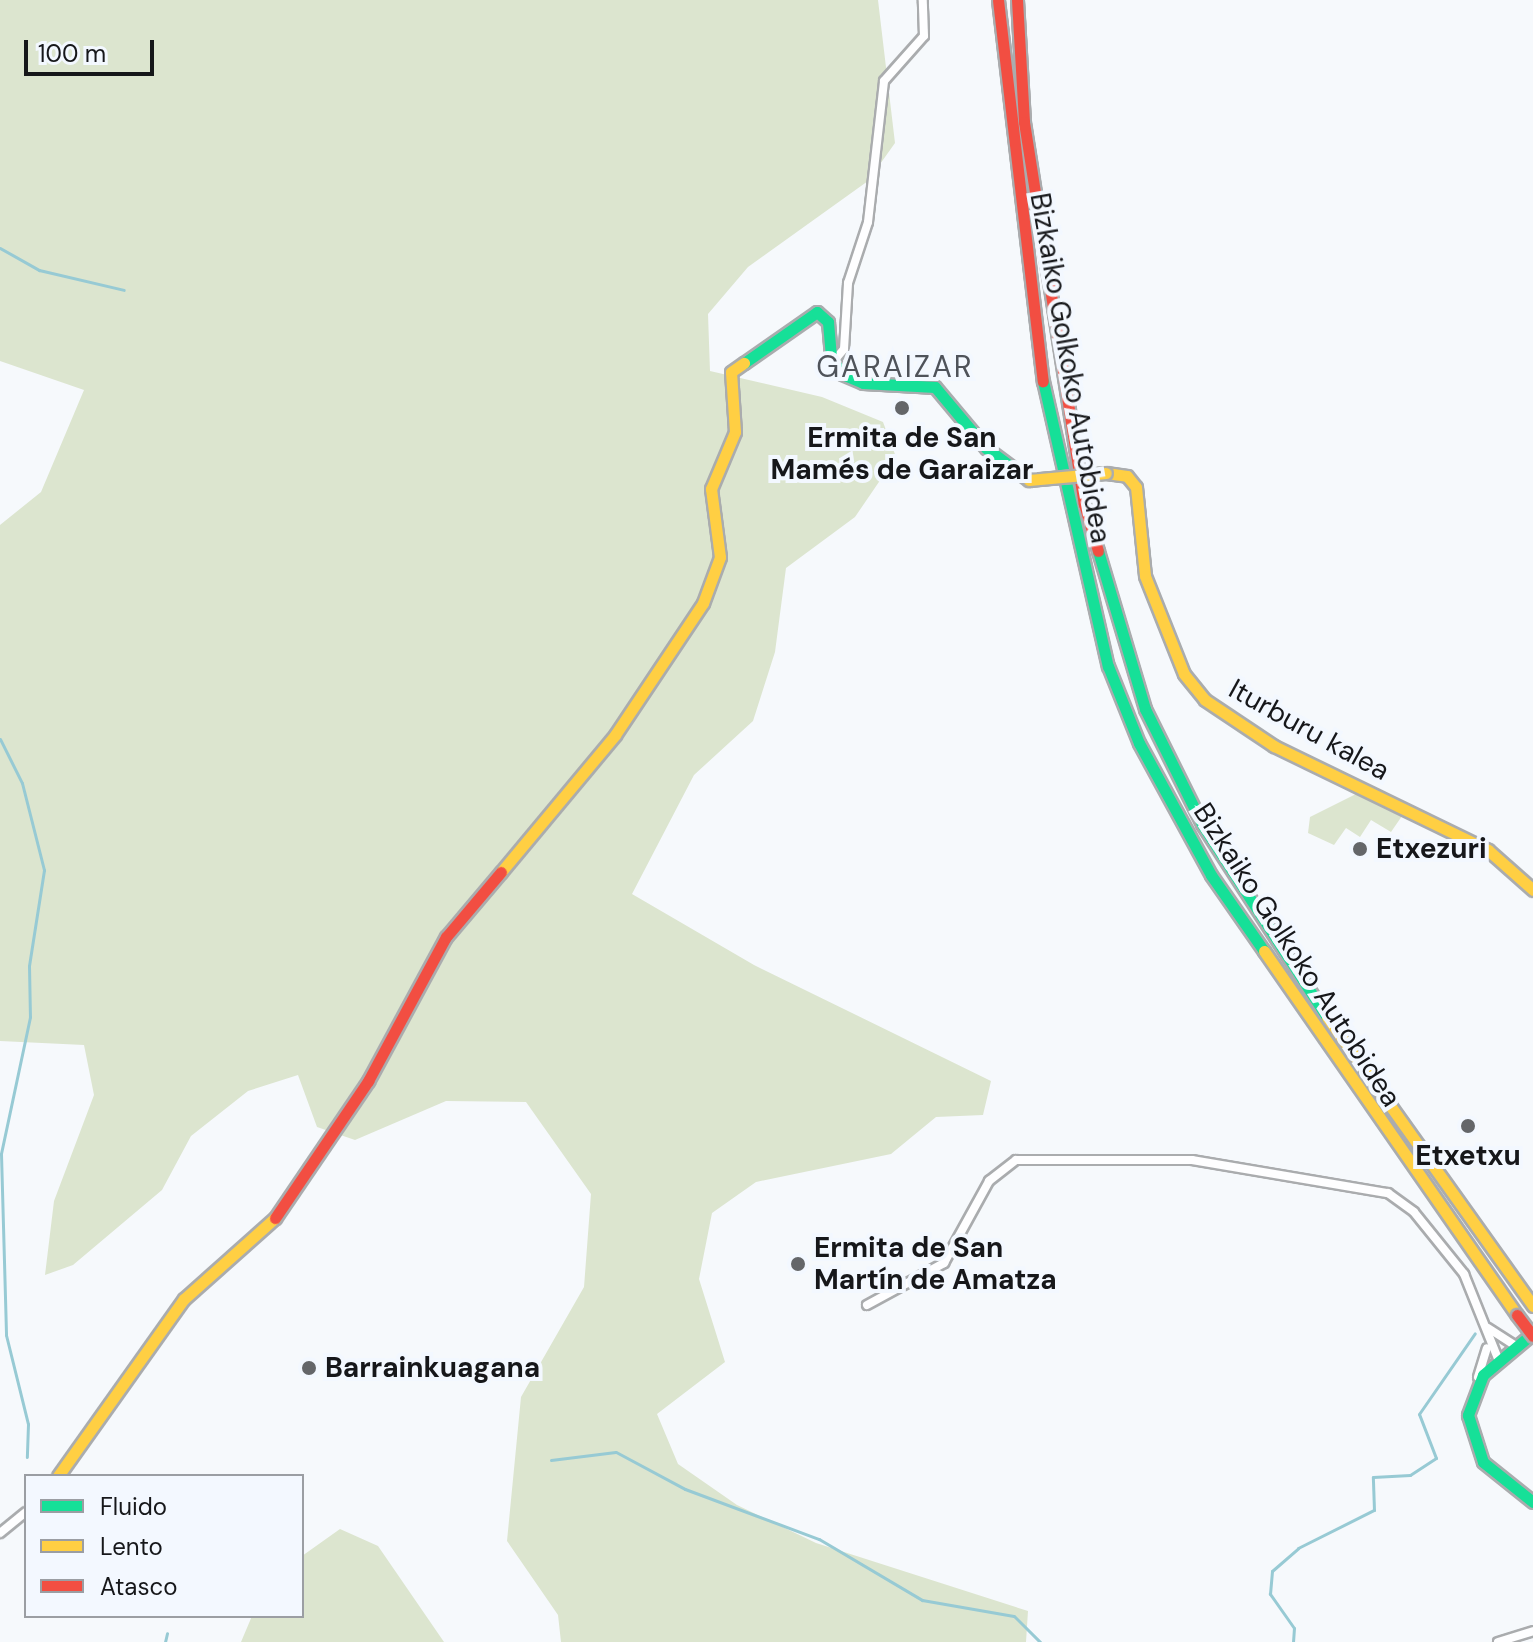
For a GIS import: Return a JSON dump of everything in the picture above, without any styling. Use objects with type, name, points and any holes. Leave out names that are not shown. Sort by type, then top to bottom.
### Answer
[{"type":"main road","name":"Bizkaiko Golkoko Autobidea","points":[[998,0],[1032,321],[1071,528],[1108,666],[1139,743],[1211,875],[1533,1334]]},
{"type":"main road","name":"Bizkaiko Golkoko Autobidea","points":[[1017,0],[1024,122],[1084,504],[1145,709],[1202,824],[1269,935],[1533,1306]]},
{"type":"main road","points":[[59,1474],[184,1299],[265,1233],[368,1081],[431,959],[615,735],[703,603],[720,557],[711,489],[735,432],[731,372],[811,312],[828,322],[833,362]]},
{"type":"main road","name":"Iturburu kalea","points":[[833,362],[863,383],[935,387],[986,448],[1029,480],[1106,473],[1127,476],[1136,487],[1145,576],[1184,674],[1205,700],[1274,746],[1488,850],[1533,890]]},
{"type":"main road","points":[[1533,1334],[1500,1360],[1476,1385],[1468,1415],[1475,1447],[1533,1502]]},
{"type":"street","points":[[833,362],[848,328],[848,283],[868,222],[884,81],[924,36],[923,0]]},
{"type":"street","points":[[867,1305],[944,1263],[989,1181],[1016,1160],[1150,1156],[1388,1193],[1449,1253],[1500,1360]]},
{"type":"street","points":[[1491,1340],[1516,1346]]},
{"type":"street","points":[[1476,1385],[1491,1340]]},
{"type":"street","points":[[0,1533],[24,1514]]},
{"type":"street","points":[[1498,1642],[1533,1631]]},
{"type":"green space","points":[[0,0],[878,0],[895,143],[868,181],[748,267],[708,314],[710,371],[822,397],[883,422],[896,457],[855,517],[786,568],[775,652],[753,721],[694,775],[632,894],[754,965],[991,1081],[983,1115],[936,1117],[891,1154],[756,1182],[712,1213],[699,1279],[725,1362],[657,1414],[678,1464],[737,1505],[816,1543],[1028,1611],[1026,1642],[561,1642],[558,1615],[507,1541],[521,1397],[584,1287],[591,1194],[526,1102],[446,1101],[355,1140],[317,1127],[298,1075],[248,1091],[191,1136],[162,1190],[73,1265],[45,1275],[54,1201],[94,1095],[84,1045],[0,1041],[0,525],[41,492],[84,390],[0,361]]},
{"type":"green space","points":[[1358,793],[1402,816],[1391,832],[1371,820],[1360,837],[1346,828],[1334,845],[1308,833],[1310,817]]},
{"type":"green space","points":[[340,1529],[378,1546],[444,1642],[241,1642],[251,1618],[304,1618],[304,1555]]},
{"type":"waterway","points":[[0,248],[39,270],[124,290]]},
{"type":"waterway","points":[[0,739],[22,783],[44,870],[29,966],[30,1017],[1,1154],[6,1335],[28,1424],[27,1457]]},
{"type":"waterway","points":[[1293,1642],[1294,1628],[1270,1594],[1272,1571],[1298,1548],[1374,1510],[1373,1477],[1410,1475],[1436,1458],[1419,1414],[1475,1333]]},
{"type":"waterway","points":[[551,1460],[616,1452],[685,1489],[819,1539],[922,1600],[1014,1616],[1040,1642]]},
{"type":"waterway","points":[[165,1642],[167,1633]]},
{"type":"traffic: fast","points":[[744,363],[817,312],[828,322],[831,358],[842,374],[863,383],[935,387],[986,448],[1029,480]]},
{"type":"traffic: fast","points":[[1043,381],[1108,666],[1139,743],[1211,875],[1264,951]]},
{"type":"traffic: fast","points":[[1098,551],[1145,709],[1202,824],[1327,1017]]},
{"type":"traffic: fast","points":[[1533,1333],[1483,1375],[1468,1415],[1483,1462],[1533,1502]]},
{"type":"traffic: slow","points":[[501,872],[615,735],[703,603],[720,557],[711,489],[735,432],[731,372],[744,363]]},
{"type":"traffic: slow","points":[[1106,473],[1127,476],[1136,487],[1145,576],[1184,674],[1205,700],[1274,746],[1488,850],[1533,890]]},
{"type":"traffic: slow","points":[[1029,480],[1106,473]]},
{"type":"traffic: slow","points":[[1264,951],[1517,1315]]},
{"type":"traffic: slow","points":[[1327,1017],[1533,1306]]},
{"type":"traffic: slow","points":[[59,1474],[184,1299],[275,1218]]},
{"type":"traffic: jam","points":[[998,0],[1043,381]]},
{"type":"traffic: jam","points":[[1017,0],[1024,122],[1084,504],[1098,551]]},
{"type":"traffic: jam","points":[[275,1218],[368,1081],[446,937],[501,872]]},
{"type":"traffic: jam","points":[[1517,1315],[1533,1336]]},
{"type":"place","name":"Ermita de San Mamés de Garaizar","points":[[902,408]]},
{"type":"place","name":"Etxezuri","points":[[1360,849]]},
{"type":"place","name":"Etxetxu","points":[[1468,1126]]},
{"type":"place","name":"Ermita de San Martín de Amatza","points":[[798,1264]]},
{"type":"place","name":"Barrainkuagana","points":[[309,1368]]},
{"type":"district","name":"GARAIZAR","points":[[895,367]]}]
